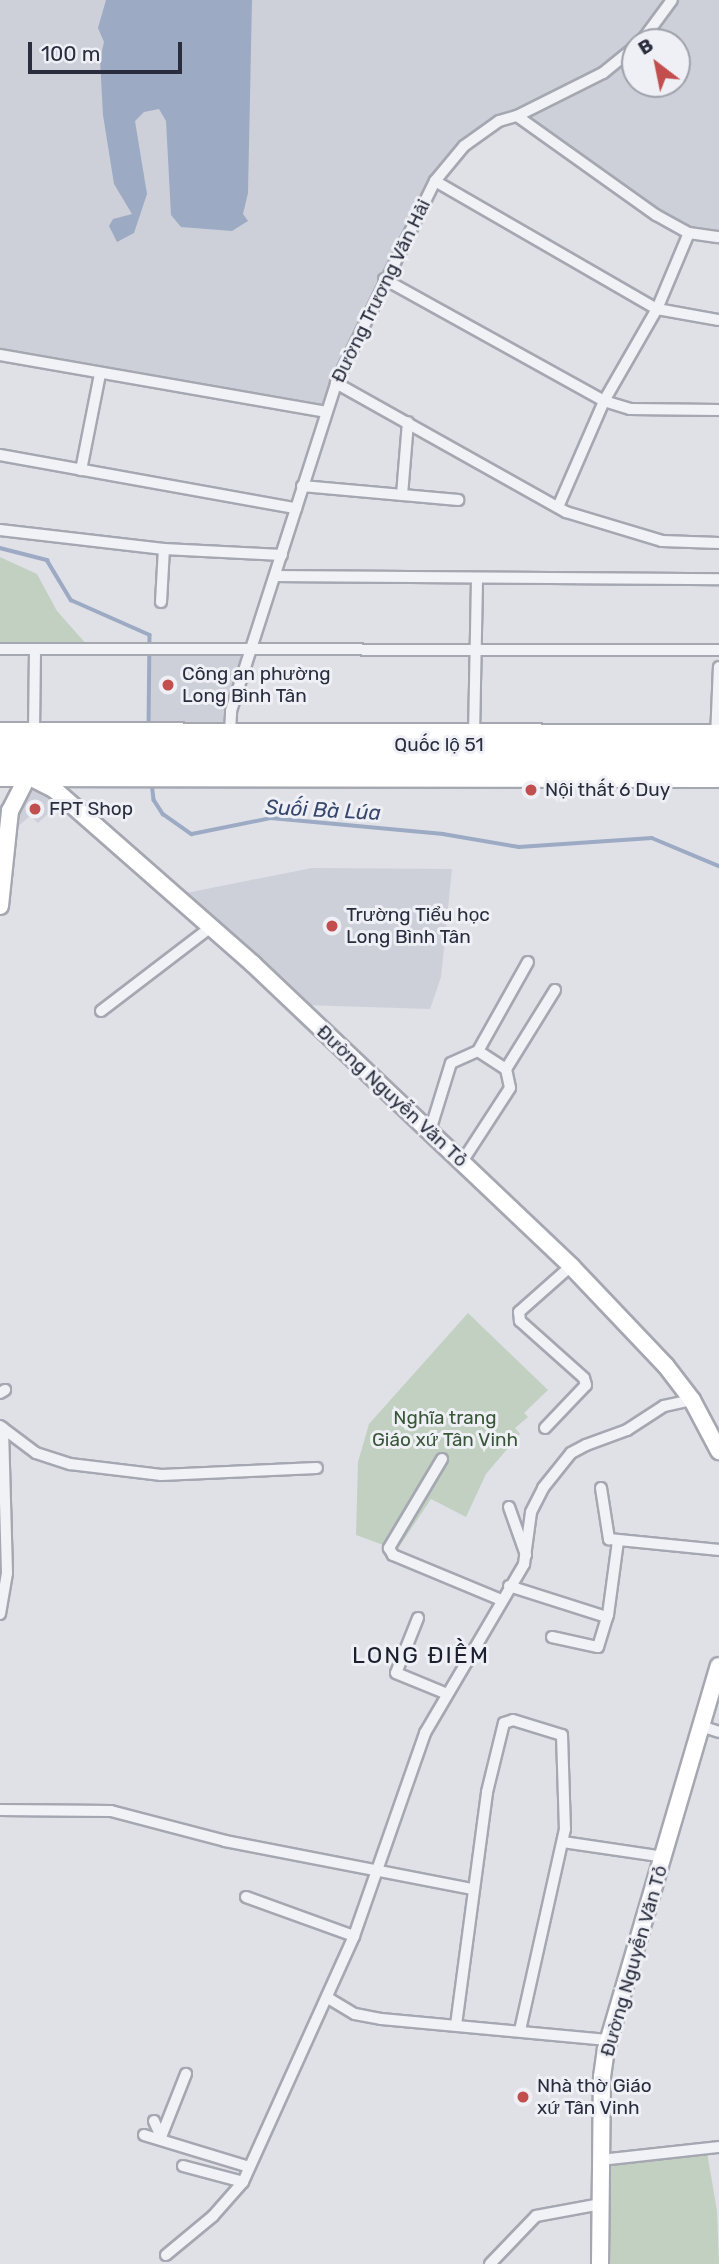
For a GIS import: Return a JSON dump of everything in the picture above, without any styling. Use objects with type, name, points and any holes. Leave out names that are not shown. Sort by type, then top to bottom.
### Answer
[{"type":"highway","name":"Quốc lộ 51","points":[[230,755],[473,739],[718,745]]},
{"type":"highway","name":"Quốc lộ 51","points":[[159,755],[230,755],[631,771],[718,745]]},
{"type":"highway","points":[[0,747],[159,755]]},
{"type":"highway","points":[[0,763],[29,750]]},
{"type":"main road","points":[[0,732],[29,750],[159,755]]},
{"type":"main road","points":[[0,777],[29,750]]},
{"type":"main road","name":"Quốc lộ 51","points":[[159,755],[230,755]]},
{"type":"main road","name":"Quốc lộ 51","points":[[631,771],[719,778]]},
{"type":"street","points":[[651,28],[672,0]]},
{"type":"street","name":"Đường Trương Văn Hải","points":[[230,755],[231,711],[336,383],[384,279],[435,181],[464,146],[499,121],[517,116],[603,73],[621,58]]},
{"type":"street","points":[[517,116],[559,150],[689,233],[719,237]]},
{"type":"street","points":[[435,181],[657,309],[719,320]]},
{"type":"street","points":[[558,507],[604,401],[657,309],[689,233]]},
{"type":"street","points":[[384,279],[604,401],[630,409],[719,410]]},
{"type":"street","points":[[0,355],[326,412]]},
{"type":"street","points":[[81,470],[100,373]]},
{"type":"street","points":[[336,383],[558,507],[612,528],[662,541],[719,543]]},
{"type":"street","points":[[402,495],[408,422]]},
{"type":"street","points":[[0,455],[296,508]]},
{"type":"street","points":[[302,486],[458,500]]},
{"type":"street","points":[[0,530],[164,549],[282,555]]},
{"type":"street","points":[[162,602],[164,549]]},
{"type":"street","points":[[276,576],[719,579]]},
{"type":"street","points":[[473,739],[478,650],[477,578]]},
{"type":"street","points":[[0,649],[719,650]]},
{"type":"street","points":[[1,897],[10,811],[29,750],[35,650]]},
{"type":"street","points":[[718,745],[719,667]]},
{"type":"street","name":"Đường Nguyễn Văn Tỏ","points":[[29,750],[55,790],[211,927],[571,1265],[639,1334],[692,1400],[719,1451]]},
{"type":"street","points":[[101,1011],[211,927]]},
{"type":"street","points":[[478,1052],[528,962]]},
{"type":"street","points":[[462,1162],[510,1088],[506,1069],[555,990]]},
{"type":"street","points":[[429,1133],[452,1063],[469,1052],[478,1052],[506,1069]]},
{"type":"street","points":[[545,1428],[586,1385],[584,1378],[520,1321],[519,1312],[571,1265]]},
{"type":"street","points":[[166,2255],[213,2216],[243,2182],[354,1936],[408,1773],[445,1693],[526,1555],[531,1512],[571,1453],[627,1430],[664,1406],[692,1400]]},
{"type":"street","points":[[1,1427],[36,1453],[70,1464],[161,1475],[317,1468]]},
{"type":"street","points":[[0,1614],[7,1573],[1,1427]]},
{"type":"street","points":[[442,1459],[389,1548],[393,1555],[500,1600]]},
{"type":"street","points":[[601,1489],[606,1535],[618,1541],[719,1550]]},
{"type":"street","points":[[509,1507],[526,1555]]},
{"type":"street","points":[[552,1637],[598,1647],[607,1617],[618,1541]]},
{"type":"street","points":[[509,1586],[607,1617]]},
{"type":"street","points":[[418,1619],[396,1673],[445,1693]]},
{"type":"street","name":"Đường Nguyễn Văn Tỏ","points":[[600,2264],[601,2077],[608,2040],[719,1666]]},
{"type":"street","points":[[456,2025],[471,1889],[487,1792],[507,1721],[562,1735],[563,1842],[520,2031]]},
{"type":"street","points":[[701,1726],[719,1732]]},
{"type":"street","points":[[0,1810],[111,1811],[208,1838],[376,1873],[471,1889]]},
{"type":"street","points":[[563,1842],[664,1857]]},
{"type":"street","points":[[246,1897],[354,1936]]},
{"type":"street","points":[[328,1998],[355,2014],[608,2040]]},
{"type":"street","points":[[163,2139],[186,2074]]},
{"type":"street","points":[[153,2121],[163,2139]]},
{"type":"street","points":[[144,2135],[249,2167]]},
{"type":"street","points":[[601,2160],[719,2147]]},
{"type":"street","points":[[183,2166],[243,2182]]},
{"type":"street","points":[[489,2264],[536,2216],[601,2204]]},
{"type":"shaded area","points":[[0,0],[668,0],[648,28],[621,28],[621,53],[601,70],[499,117],[432,179],[380,278],[324,407],[0,352]]},
{"type":"shaded area","points":[[676,0],[719,0],[719,233],[690,230],[658,212],[523,117],[605,76],[621,63],[621,98],[691,98],[691,28],[656,28]]},
{"type":"shaded area","points":[[248,653],[227,727],[149,727],[151,654]]},
{"type":"shaded area","name":"FPT Shop","points":[[30,783],[60,803],[38,823],[30,816],[15,829],[16,812]]},
{"type":"shaded area","name":"Trường Tiểu học Long Bình Tân","points":[[312,868],[452,869],[441,977],[430,1009],[304,1005],[181,894]]},
{"type":"green space","points":[[0,557],[37,574],[57,611],[88,646],[0,645]]},
{"type":"green space","name":"Nghĩa trang Giáo xứ Tân Vinh","points":[[468,1313],[548,1390],[524,1413],[528,1417],[515,1428],[520,1434],[486,1474],[466,1517],[431,1499],[397,1550],[356,1535],[358,1462],[369,1424]]},
{"type":"green space","points":[[707,2152],[717,2211],[719,2264],[606,2264],[607,2163]]},
{"type":"water","points":[[106,0],[252,0],[248,193],[243,214],[248,221],[232,231],[181,227],[171,215],[166,121],[159,109],[144,112],[135,121],[147,194],[134,233],[117,242],[109,226],[113,219],[132,214],[114,184],[103,115],[100,60],[104,42],[98,28]]},
{"type":"waterway","name":"Suối Bà Lúa","points":[[0,548],[47,560],[71,600],[150,635],[149,726]]},
{"type":"waterway","name":"Suối Bà Lúa","points":[[152,783],[154,800],[163,814],[192,834],[271,818],[443,834],[519,847],[652,838],[719,866]]},
{"type":"place","name":"Công an phường Long Bình Tân","points":[[168,685]]},
{"type":"place","name":"Nội thất 6 Duy","points":[[531,790]]},
{"type":"place","name":"FPT Shop","points":[[35,809]]},
{"type":"place","name":"Trường Tiểu học Long Bình Tân","points":[[332,926]]},
{"type":"place","name":"Nhà thờ Giáo xứ Tân Vinh","points":[[523,2097]]},
{"type":"district","name":"LONG ĐIỀM","points":[[421,1655]]}]
